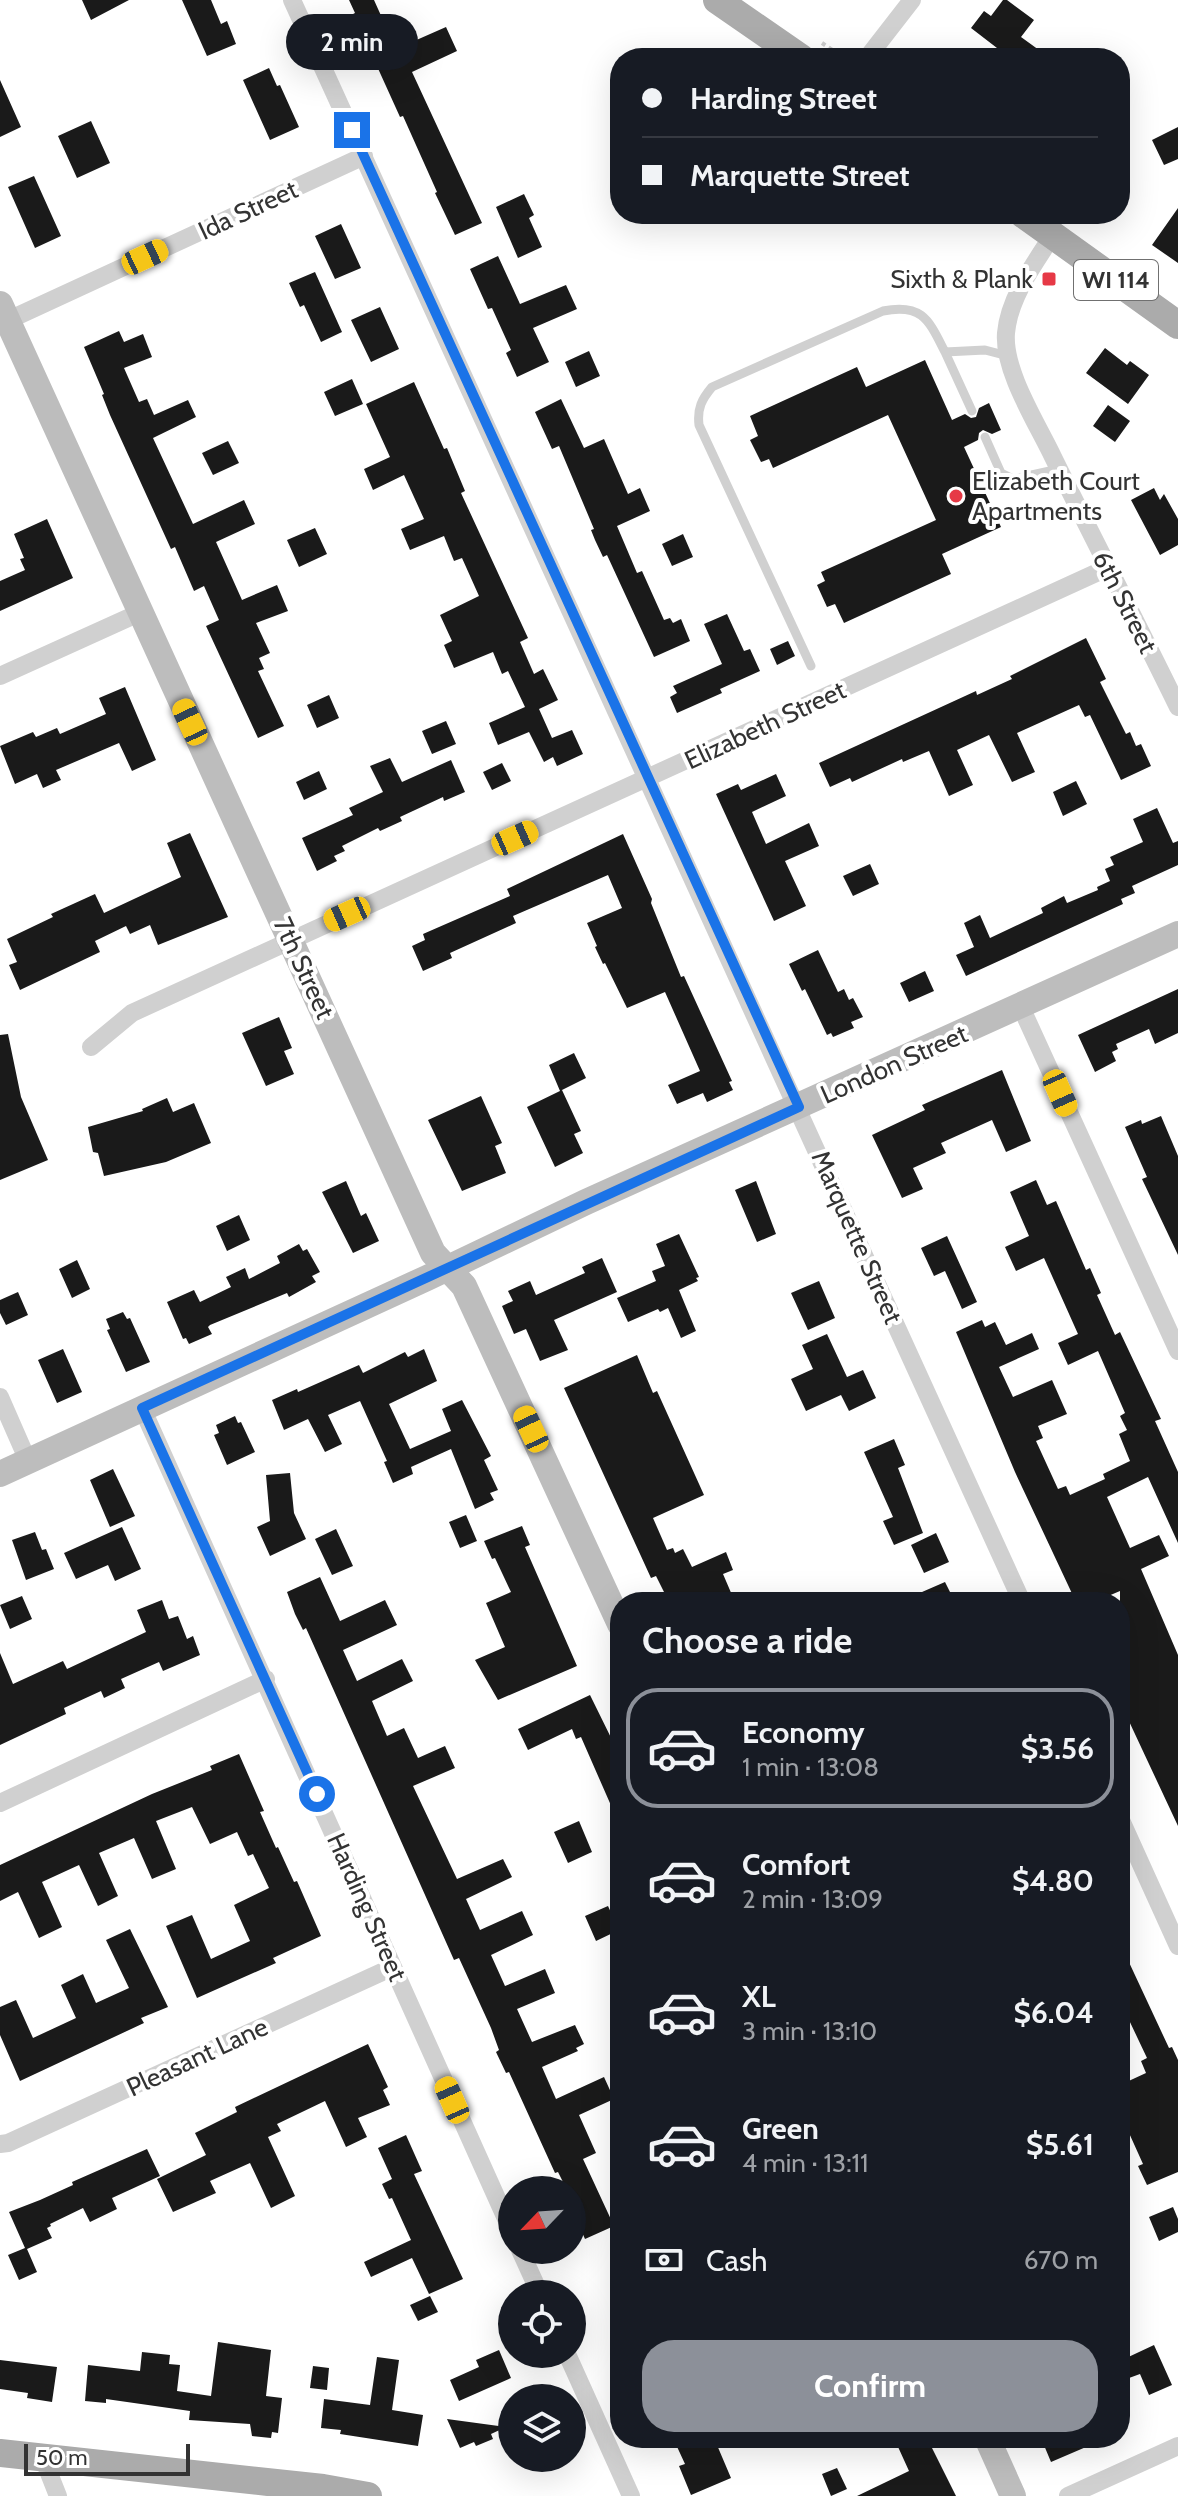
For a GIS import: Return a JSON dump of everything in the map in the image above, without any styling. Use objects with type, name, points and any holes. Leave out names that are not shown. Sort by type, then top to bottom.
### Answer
[{"type":"main road","points":[[717,0],[787,48]]},
{"type":"main road","name":"WI 114","points":[[1037,224],[1178,325]]},
{"type":"main road","points":[[0,2453],[323,2488],[368,2496]]},
{"type":"street","name":"Marquette Street","points":[[292,0],[1017,1592]]},
{"type":"street","points":[[875,48],[912,0]]},
{"type":"street","name":"Ida Street","points":[[3,317],[364,156]]},
{"type":"street","name":"6th Street","points":[[1053,235],[1017,296],[1006,334],[1008,356],[1014,376],[1059,469],[1178,707]]},
{"type":"street","name":"7th Street","points":[[3,317],[433,1253],[464,1286],[610,1602]]},
{"type":"street","name":"Elizabeth Street","points":[[91,1047],[132,1013],[1107,568]]},
{"type":"street","points":[[0,676],[139,613]]},
{"type":"street","name":"London Street","points":[[0,1474],[586,1202],[1178,934]]},
{"type":"street","points":[[1021,1007],[1178,1351]]},
{"type":"street","points":[[0,1397],[28,1461]]},
{"type":"street","name":"Harding Street","points":[[142,1408],[498,2201]]},
{"type":"street","points":[[0,1803],[266,1679]]},
{"type":"street","points":[[1130,1840],[1178,1946]]},
{"type":"street","name":"Pleasant Lane","points":[[0,2144],[393,1967]]},
{"type":"street","points":[[573,2368],[631,2496]]},
{"type":"street","points":[[1068,2496],[1178,2446]]},
{"type":"street","points":[[991,2448],[1013,2496]]},
{"type":"street","points":[[43,2458],[58,2496]]},
{"type":"lane","points":[[811,666],[699,425],[698,412],[702,400],[712,387],[883,311],[912,309],[930,323],[972,411]]},
{"type":"lane","points":[[945,352],[985,350],[1008,356]]},
{"type":"lane","points":[[985,437],[1001,473],[1013,479],[1059,469]]},
{"type":"building","points":[[82,0],[129,0],[91,20]]},
{"type":"building","points":[[182,0],[211,0],[221,24],[227,21],[236,44],[207,56]]},
{"type":"building","points":[[349,0],[374,0],[396,49],[446,27],[457,51],[412,72],[482,223],[455,235],[403,116],[400,117],[371,53],[366,55],[349,16],[355,13]]},
{"type":"building","points":[[1003,0],[1007,0],[1034,20],[1021,37],[1036,48],[997,48],[971,28],[984,11],[991,16]]},
{"type":"building","points":[[269,68],[299,127],[270,140],[243,80]]},
{"type":"building","points":[[0,80],[21,127],[0,137]]},
{"type":"building","points":[[91,121],[110,163],[77,178],[58,136]]},
{"type":"building","points":[[1178,127],[1178,159],[1164,165],[1152,140]]},
{"type":"building","points":[[34,176],[61,236],[35,248],[8,187]]},
{"type":"building","points":[[524,194],[534,215],[529,218],[542,247],[518,258],[496,207]]},
{"type":"building","points":[[1178,208],[1178,263],[1152,245]]},
{"type":"building","points":[[341,224],[361,268],[335,279],[315,236]]},
{"type":"building","points":[[498,256],[520,304],[566,285],[577,309],[533,328],[549,362],[517,377],[506,353],[511,350],[470,269]]},
{"type":"building","points":[[315,272],[342,332],[321,342],[304,305],[300,307],[289,283]]},
{"type":"building","points":[[380,307],[399,349],[371,362],[351,320]]},
{"type":"building","points":[[119,331],[124,342],[143,334],[152,357],[124,368],[139,402],[147,399],[154,415],[188,400],[196,417],[153,438],[193,524],[244,500],[255,524],[216,542],[242,600],[277,585],[288,611],[256,623],[270,653],[259,658],[264,669],[258,671],[284,726],[258,738],[206,626],[219,620],[204,586],[194,591],[175,547],[171,549],[110,415],[84,347]]},
{"type":"building","points":[[1105,348],[1127,365],[1130,361],[1149,375],[1128,404],[1086,373]]},
{"type":"building","points":[[589,351],[600,376],[576,387],[565,362]]},
{"type":"building","name":"Elizabeth Court Apartments","points":[[925,360],[952,420],[965,414],[976,417],[979,408],[989,403],[1001,430],[992,434],[983,430],[978,440],[964,447],[1001,527],[942,554],[951,574],[844,623],[835,604],[827,607],[817,585],[825,581],[821,572],[936,520],[888,415],[773,468],[769,459],[761,462],[750,440],[758,436],[750,416],[857,367],[866,387]]},
{"type":"building","points":[[352,379],[363,404],[335,416],[324,392]]},
{"type":"building","points":[[414,382],[444,449],[447,448],[465,491],[461,493],[528,638],[520,642],[534,674],[543,669],[558,700],[539,709],[552,738],[572,730],[583,754],[557,766],[553,757],[544,762],[529,732],[498,745],[489,723],[525,707],[508,671],[502,674],[493,652],[454,668],[444,645],[452,641],[440,615],[479,596],[462,558],[454,561],[444,536],[410,550],[401,529],[424,519],[404,475],[373,490],[364,469],[390,457],[366,404]]},
{"type":"building","points":[[561,399],[584,448],[604,439],[628,494],[640,488],[650,511],[617,526],[637,573],[642,571],[664,620],[670,618],[673,623],[681,619],[690,641],[654,657],[607,555],[603,557],[595,540],[591,530],[594,529],[559,446],[552,449],[535,412]]},
{"type":"building","points":[[1108,405],[1130,421],[1115,442],[1093,426]]},
{"type":"building","points":[[228,441],[239,463],[213,475],[202,453]]},
{"type":"building","points":[[1154,488],[1160,500],[1164,494],[1178,519],[1178,545],[1160,555],[1131,500]]},
{"type":"building","points":[[47,519],[73,578],[0,611],[0,581],[25,570],[20,559],[24,558],[14,534]]},
{"type":"building","points":[[315,528],[327,554],[299,567],[287,540]]},
{"type":"building","points":[[683,534],[693,557],[672,566],[662,544]]},
{"type":"building","points":[[727,614],[744,651],[750,649],[760,671],[720,689],[722,693],[677,713],[670,697],[677,693],[673,686],[722,664],[704,624]]},
{"type":"building","points":[[1086,638],[1106,679],[1100,682],[1126,734],[1130,732],[1136,746],[1141,744],[1151,766],[1121,780],[1090,715],[1085,717],[1079,705],[1017,733],[1035,772],[1012,782],[989,735],[957,750],[973,785],[949,796],[929,751],[903,762],[902,759],[852,782],[850,778],[830,787],[819,763],[976,691],[977,695],[1012,679],[1010,676]]},
{"type":"building","points":[[788,641],[795,656],[777,665],[770,649]]},
{"type":"building","points":[[125,687],[156,760],[132,771],[119,743],[56,770],[61,780],[43,788],[37,774],[15,784],[0,746],[33,732],[36,737],[57,728],[60,734],[106,714],[99,698]]},
{"type":"building","points":[[329,695],[339,718],[317,728],[307,705]]},
{"type":"building","points":[[446,721],[456,744],[432,754],[422,731]]},
{"type":"building","points":[[390,758],[402,782],[451,760],[465,792],[444,801],[443,797],[400,817],[402,821],[380,831],[378,828],[342,846],[345,851],[334,856],[337,861],[317,871],[302,838],[353,815],[349,808],[383,792],[370,766]]},
{"type":"building","points":[[502,763],[511,781],[492,790],[483,772]]},
{"type":"building","points":[[319,771],[327,789],[304,800],[296,782]]},
{"type":"building","points":[[776,774],[786,796],[752,812],[766,844],[809,823],[819,846],[785,861],[806,906],[774,921],[716,794],[738,784],[741,790]]},
{"type":"building","points":[[1076,781],[1087,804],[1063,816],[1053,792]]},
{"type":"building","points":[[1157,808],[1173,843],[1178,841],[1178,865],[1132,886],[1135,893],[1121,899],[1123,904],[966,976],[956,955],[974,947],[964,923],[980,915],[990,938],[1043,913],[1041,908],[1064,896],[1067,903],[1098,890],[1097,887],[1110,881],[1105,869],[1114,865],[1110,857],[1143,842],[1133,819]]},
{"type":"building","points":[[190,833],[228,917],[158,945],[150,925],[130,934],[126,926],[95,941],[100,952],[20,990],[9,965],[17,962],[7,939],[95,894],[104,913],[181,877],[167,843]]},
{"type":"building","points":[[623,834],[652,899],[681,977],[684,976],[732,1081],[729,1082],[733,1090],[707,1102],[703,1093],[677,1104],[668,1085],[700,1071],[665,992],[627,1008],[595,947],[587,923],[622,908],[608,875],[513,916],[516,923],[450,953],[452,958],[423,971],[412,946],[425,940],[423,934],[510,896],[507,889]]},
{"type":"building","points":[[870,864],[879,884],[853,896],[843,876]]},
{"type":"building","points":[[818,950],[838,992],[844,989],[849,1000],[853,998],[863,1017],[851,1022],[854,1028],[833,1037],[831,1033],[827,1035],[789,964]]},
{"type":"building","points":[[925,971],[934,991],[909,1002],[900,983]]},
{"type":"building","points":[[1178,989],[1178,1033],[1155,1044],[1149,1029],[1116,1044],[1118,1049],[1112,1052],[1116,1061],[1095,1072],[1078,1035]]},
{"type":"building","points":[[279,1017],[292,1048],[284,1051],[294,1074],[266,1086],[242,1033]]},
{"type":"building","points":[[8,1034],[21,1097],[48,1160],[0,1180],[0,1035]]},
{"type":"building","points":[[574,1053],[586,1078],[560,1091],[549,1065]]},
{"type":"building","points":[[1002,1070],[1031,1141],[1006,1152],[992,1120],[941,1143],[946,1153],[913,1168],[923,1189],[902,1198],[872,1135],[925,1110],[922,1105]]},
{"type":"building","points":[[562,1090],[581,1131],[574,1134],[583,1153],[555,1167],[527,1107]]},
{"type":"building","points":[[481,1096],[502,1143],[495,1146],[506,1173],[462,1191],[428,1120]]},
{"type":"building","points":[[167,1098],[173,1112],[194,1103],[211,1143],[166,1162],[104,1176],[98,1153],[93,1152],[88,1127],[143,1111]]},
{"type":"building","points":[[1161,1116],[1178,1156],[1178,1255],[1142,1179],[1147,1177],[1125,1127]]},
{"type":"building","points":[[1036,1180],[1047,1205],[1056,1201],[1086,1270],[1090,1268],[1101,1293],[1097,1295],[1115,1335],[1120,1332],[1161,1419],[1155,1421],[1178,1472],[1178,1543],[1148,1477],[1107,1497],[1130,1548],[1159,1535],[1169,1556],[1141,1569],[1178,1655],[1178,1826],[1130,1723],[1130,1592],[1071,1592],[1015,1472],[956,1332],[982,1320],[985,1327],[995,1322],[1006,1345],[1032,1333],[1039,1349],[999,1367],[1013,1397],[1052,1380],[1067,1414],[1038,1426],[1043,1438],[1036,1441],[1058,1489],[1066,1486],[1070,1495],[1105,1479],[1103,1474],[1130,1461],[1119,1434],[1127,1430],[1120,1416],[1125,1413],[1098,1351],[1068,1365],[1058,1343],[1078,1334],[1044,1258],[1016,1271],[1005,1247],[1029,1236],[1010,1192]]},
{"type":"building","points":[[346,1181],[361,1216],[366,1213],[379,1241],[353,1253],[322,1192]]},
{"type":"building","points":[[756,1181],[776,1234],[757,1242],[735,1190]]},
{"type":"building","points":[[239,1215],[250,1240],[227,1251],[216,1226]]},
{"type":"building","points":[[679,1234],[699,1277],[696,1278],[698,1281],[679,1290],[696,1331],[681,1338],[668,1308],[628,1322],[617,1298],[656,1281],[652,1271],[665,1266],[656,1244]]},
{"type":"building","points":[[947,1236],[977,1302],[962,1309],[945,1271],[934,1276],[921,1248]]},
{"type":"building","points":[[299,1244],[303,1251],[307,1249],[320,1272],[312,1276],[316,1282],[289,1297],[287,1293],[210,1325],[212,1334],[189,1344],[186,1338],[183,1339],[167,1302],[194,1290],[200,1302],[231,1287],[226,1277],[245,1268],[249,1279],[280,1263],[277,1256]]},
{"type":"building","points":[[602,1258],[617,1292],[554,1320],[568,1350],[540,1361],[526,1329],[514,1334],[502,1306],[513,1301],[508,1291],[530,1281],[536,1295],[585,1273],[582,1267]]},
{"type":"building","points":[[77,1260],[90,1289],[72,1298],[59,1269]]},
{"type":"building","points":[[819,1281],[835,1318],[808,1330],[791,1293]]},
{"type":"building","points":[[18,1292],[28,1315],[6,1325],[0,1313],[0,1300]]},
{"type":"building","points":[[123,1312],[127,1319],[130,1318],[150,1362],[126,1372],[107,1330],[110,1329],[106,1319]]},
{"type":"building","points":[[827,1334],[847,1377],[863,1370],[876,1398],[849,1411],[841,1395],[806,1411],[791,1379],[813,1369],[802,1345]]},
{"type":"building","points":[[63,1349],[82,1392],[57,1403],[38,1360]]},
{"type":"building","points":[[424,1349],[437,1381],[389,1404],[410,1449],[451,1431],[442,1409],[462,1400],[491,1456],[484,1460],[498,1490],[490,1493],[494,1500],[475,1509],[451,1449],[411,1467],[413,1474],[393,1483],[384,1462],[387,1461],[360,1401],[328,1415],[342,1444],[325,1452],[308,1419],[284,1430],[272,1400],[359,1365],[363,1373],[405,1352],[408,1357]]},
{"type":"building","points":[[637,1355],[653,1393],[657,1391],[704,1495],[653,1518],[667,1550],[673,1548],[675,1553],[683,1549],[692,1567],[726,1552],[733,1570],[723,1574],[731,1592],[664,1592],[656,1576],[651,1578],[564,1388]]},
{"type":"building","points":[[235,1416],[255,1452],[227,1465],[214,1435],[219,1433],[216,1425]]},
{"type":"building","points":[[894,1439],[905,1465],[898,1468],[923,1533],[894,1545],[883,1521],[893,1517],[864,1452]]},
{"type":"building","points":[[113,1469],[135,1516],[110,1527],[90,1480]]},
{"type":"building","points":[[290,1473],[294,1513],[306,1539],[270,1556],[257,1527],[270,1521],[266,1475]]},
{"type":"building","points":[[466,1515],[477,1541],[460,1548],[449,1522]]},
{"type":"building","points":[[522,1526],[530,1545],[525,1547],[577,1666],[498,1700],[475,1660],[505,1647],[486,1603],[511,1592],[484,1541]]},
{"type":"building","points":[[122,1527],[141,1569],[115,1581],[108,1565],[76,1579],[64,1553]]},
{"type":"building","points":[[336,1529],[353,1566],[332,1575],[315,1539]]},
{"type":"building","points":[[35,1532],[54,1569],[26,1580],[12,1540]]},
{"type":"building","points":[[936,1533],[949,1562],[924,1573],[911,1545]]},
{"type":"building","points":[[320,1577],[340,1621],[385,1600],[397,1625],[343,1650],[357,1681],[402,1659],[413,1681],[372,1701],[387,1736],[404,1728],[418,1758],[445,1746],[455,1768],[413,1786],[457,1879],[503,1859],[512,1877],[466,1899],[480,1930],[522,1911],[533,1935],[491,1955],[505,1986],[545,1969],[555,1993],[517,2009],[532,2042],[575,2025],[584,2044],[576,2048],[578,2051],[542,2067],[556,2099],[604,2077],[610,2090],[610,2101],[579,2115],[596,2153],[583,2159],[610,2217],[610,2228],[586,2239],[586,2176],[560,2176],[558,2172],[555,2173],[509,2072],[506,2073],[496,2052],[499,2050],[491,2028],[459,1958],[454,1960],[306,1628],[303,1630],[287,1592]]},
{"type":"building","points":[[945,1582],[950,1592],[922,1592]]},
{"type":"building","points":[[22,1596],[32,1619],[10,1629],[0,1605]]},
{"type":"building","points":[[162,1600],[169,1619],[178,1616],[187,1639],[193,1636],[200,1655],[163,1671],[159,1662],[121,1679],[125,1688],[104,1698],[101,1691],[64,1708],[66,1714],[0,1745],[0,1653],[13,1684],[63,1661],[67,1669],[146,1632],[137,1610]]},
{"type":"building","points":[[590,1695],[610,1736],[610,1803],[581,1737],[576,1739],[572,1729],[528,1750],[518,1729]]},
{"type":"building","points":[[239,1754],[276,1848],[294,1882],[297,1881],[321,1936],[273,1958],[276,1963],[197,1998],[166,1926],[192,1915],[211,1959],[250,1941],[234,1905],[269,1888],[253,1854],[248,1856],[237,1832],[210,1844],[192,1807],[156,1821],[176,1869],[152,1879],[134,1838],[99,1853],[118,1896],[98,1906],[79,1865],[42,1882],[62,1927],[39,1938],[18,1892],[0,1901],[0,1865],[152,1794],[212,1770],[210,1766]]},
{"type":"building","points":[[579,1821],[592,1852],[568,1863],[554,1832]]},
{"type":"building","points":[[608,1906],[610,1934],[596,1941],[585,1916]]},
{"type":"building","points":[[130,1929],[168,2007],[141,2018],[144,2023],[20,2081],[0,2035],[0,2007],[16,2000],[33,2038],[76,2018],[61,1985],[83,1974],[96,2003],[129,1988],[106,1940]]},
{"type":"building","points":[[1130,1964],[1169,2048],[1172,2047],[1178,2060],[1178,2172],[1147,2185],[1138,2166],[1143,2164],[1130,2135],[1130,2080],[1146,2073],[1141,2061],[1147,2058],[1130,2022]]},
{"type":"building","points":[[368,2044],[388,2087],[383,2090],[390,2105],[358,2118],[367,2137],[346,2147],[325,2101],[277,2124],[281,2131],[268,2137],[295,2196],[271,2208],[250,2163],[210,2181],[216,2193],[173,2212],[157,2179],[206,2155],[195,2133],[237,2112],[235,2107]]},
{"type":"building","points":[[406,2135],[422,2171],[414,2174],[463,2279],[429,2294],[412,2258],[371,2277],[364,2262],[411,2240],[392,2198],[389,2199],[382,2184],[392,2179],[378,2148]]},
{"type":"building","points":[[147,2149],[160,2176],[112,2198],[117,2209],[90,2222],[83,2208],[50,2224],[47,2228],[52,2238],[27,2249],[37,2272],[19,2280],[8,2255],[25,2248],[9,2212]]},
{"type":"building","points":[[1173,2207],[1178,2219],[1178,2232],[1159,2241],[1149,2217]]},
{"type":"building","points":[[430,2296],[438,2312],[418,2321],[410,2305]]},
{"type":"building","points":[[218,2342],[271,2350],[266,2396],[282,2398],[278,2433],[272,2432],[271,2438],[252,2436],[250,2424],[189,2420],[190,2411],[106,2399],[106,2403],[85,2401],[88,2365],[140,2371],[142,2352],[170,2355],[169,2364],[180,2365],[177,2391],[211,2396]]},
{"type":"building","points":[[1154,2345],[1172,2385],[1149,2395],[1140,2374],[1130,2378],[1130,2356]]},
{"type":"building","points":[[498,2350],[498,2368],[507,2368],[511,2378],[459,2401],[450,2380],[479,2367],[476,2360]]},
{"type":"building","points":[[377,2357],[399,2360],[392,2410],[423,2415],[418,2446],[340,2434],[341,2430],[321,2428],[324,2399],[370,2405]]},
{"type":"building","points":[[0,2360],[57,2367],[52,2402],[27,2398],[28,2393],[0,2389]]},
{"type":"building","points":[[313,2366],[329,2368],[327,2390],[310,2388]]},
{"type":"building","points":[[447,2419],[498,2426],[498,2431],[491,2434],[493,2439],[460,2448]]},
{"type":"building","points":[[678,2448],[718,2448],[731,2478],[691,2495],[679,2466],[685,2464]]},
{"type":"building","points":[[899,2448],[932,2448],[956,2496],[857,2496],[909,2471]]},
{"type":"building","points":[[1045,2448],[1084,2448],[1051,2462]]},
{"type":"building","points":[[837,2468],[847,2489],[831,2496],[822,2474]]},
{"type":"place","name":"Sixth & Plank","points":[[1049,279]]},
{"type":"place","name":"Elizabeth Court Apartments","points":[[956,496]]},
{"type":"route","points":[[317,1794],[142,1408],[799,1107],[352,130]]}]
